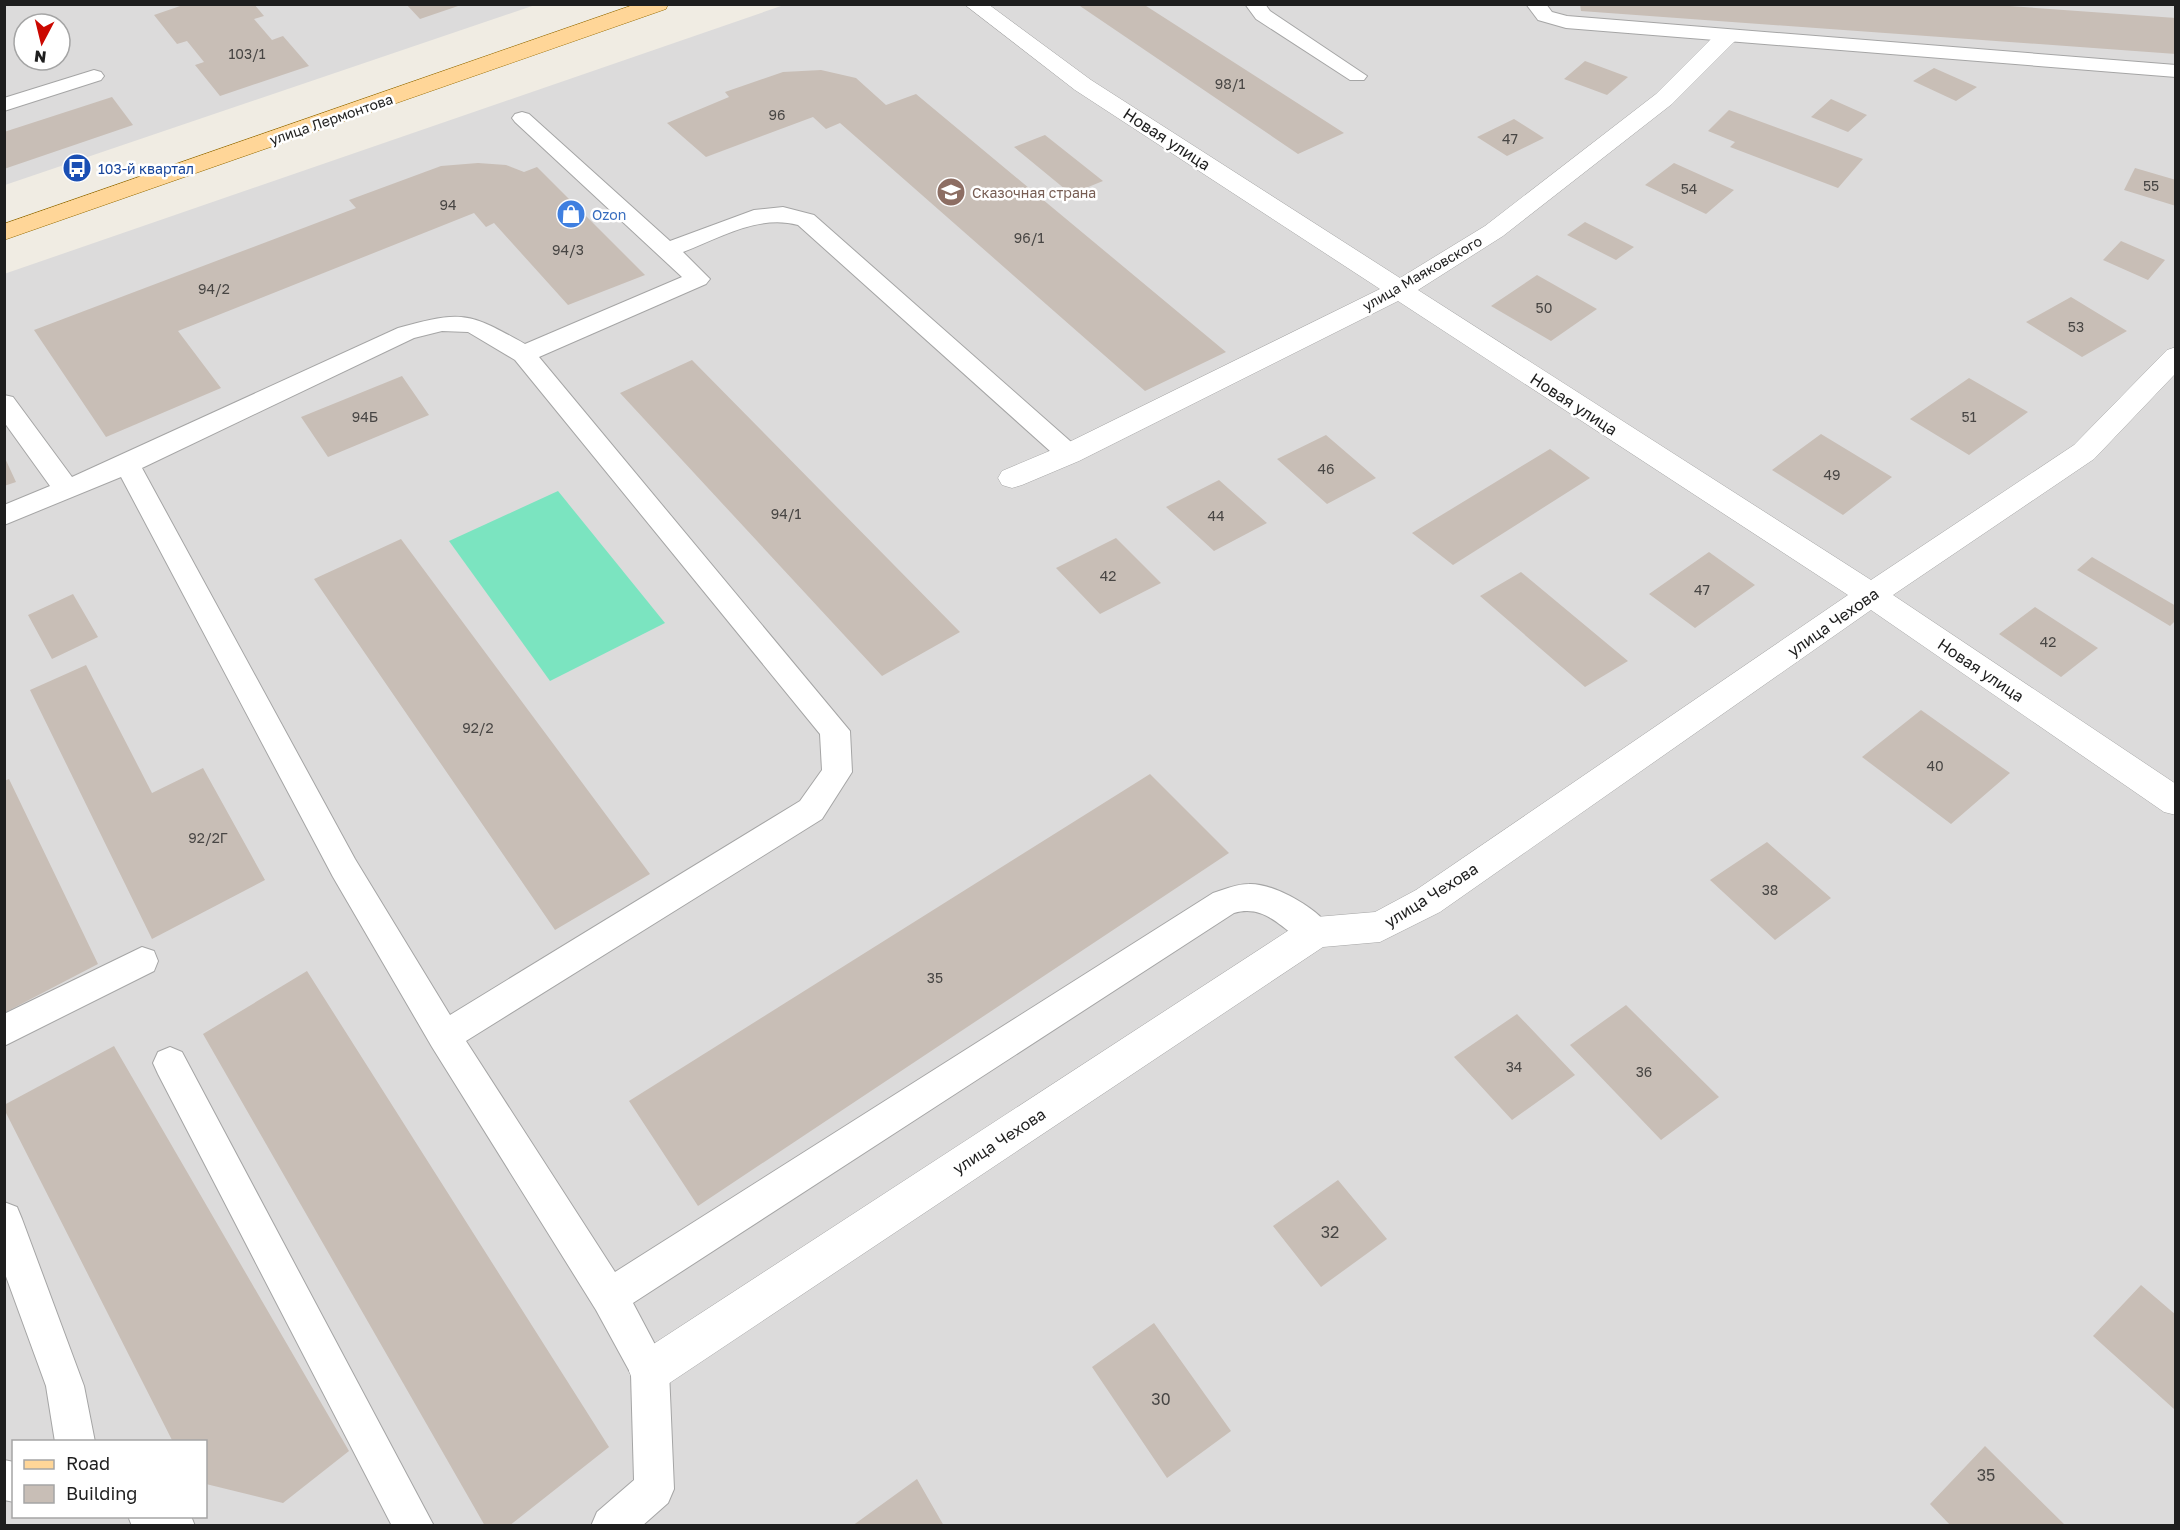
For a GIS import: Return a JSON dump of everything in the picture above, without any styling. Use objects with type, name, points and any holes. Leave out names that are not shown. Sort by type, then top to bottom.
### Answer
[{"type":"main road","name":"улица Лермонтова","points":[[4,233],[658,4]]},
{"type":"street","name":"Новая улица","points":[[974,4],[1083,85],[1871,595],[2175,802]]},
{"type":"street","name":"улица Маяковского","points":[[1011,478],[1068,454],[1399,290],[1494,231],[1664,99],[1727,36]]},
{"type":"street","name":"улица Чехова","points":[[650,1371],[1316,932],[1380,927],[1428,901],[1871,595],[2084,452],[2175,356]]},
{"type":"lane","points":[[1254,4],[1263,15],[1357,76]]},
{"type":"lane","points":[[1535,4],[1545,16],[1566,22],[2175,71]]},
{"type":"lane","points":[[4,105],[94,76]]},
{"type":"lane","points":[[522,118],[698,279],[524,354]]},
{"type":"lane","points":[[668,250],[754,217],[783,214],[806,220],[1068,454]]},
{"type":"lane","points":[[4,516],[127,464],[406,333],[442,322],[473,325],[524,354],[836,731],[837,772],[811,810],[444,1036]]},
{"type":"lane","points":[[4,403],[67,490]]},
{"type":"lane","points":[[127,464],[344,868],[444,1036],[609,1297],[650,1371],[654,1489],[611,1526]]},
{"type":"lane","points":[[609,1297],[1224,903],[1244,895],[1262,896],[1316,932]]},
{"type":"lane","points":[[4,1031],[142,961]]},
{"type":"lane","points":[[170,1063],[414,1526]]},
{"type":"lane","points":[[4,1219],[65,1386],[75,1440]]},
{"type":"lane","points":[[153,1518],[175,1526]]},
{"type":"shaded area","points":[[5,4],[535,5],[5,185]]},
{"type":"shaded area","points":[[784,5],[2175,5],[2175,1525],[5,1525],[4,274]]},
{"type":"green space","points":[[558,491],[665,623],[550,681],[449,541]]},
{"type":"building","points":[[186,4],[254,4],[264,16],[254,19],[272,40],[283,36],[309,66],[220,96],[195,65],[204,62],[187,41],[177,44],[154,15]]},
{"type":"building","points":[[406,4],[461,4],[461,5],[420,19]]},
{"type":"building","points":[[1077,4],[1143,4],[1344,133],[1298,154]]},
{"type":"building","points":[[1580,4],[1981,4],[2176,18],[2176,54],[1581,11]]},
{"type":"building","points":[[1585,61],[1628,77],[1607,95],[1564,79]]},
{"type":"building","points":[[1934,68],[1977,87],[1956,101],[1913,81]]},
{"type":"building","points":[[821,70],[856,78],[886,105],[916,94],[1226,352],[1145,391],[840,123],[826,129],[813,117],[706,157],[667,123],[729,97],[725,92],[783,72]]},
{"type":"building","points":[[112,97],[133,125],[4,169],[4,132]]},
{"type":"building","points":[[1831,99],[1867,115],[1848,132],[1811,117]]},
{"type":"building","points":[[1729,110],[1863,159],[1838,188],[1730,147],[1735,142],[1708,131]]},
{"type":"building","points":[[1514,119],[1544,138],[1507,156],[1477,137]]},
{"type":"building","points":[[1045,135],[1103,181],[1071,194],[1014,147]]},
{"type":"building","points":[[478,163],[506,165],[524,172],[537,167],[645,275],[568,305],[494,223],[486,227],[474,213],[178,331],[221,388],[106,437],[34,330],[356,208],[349,200],[441,166]]},
{"type":"building","points":[[1674,163],[1734,190],[1706,214],[1645,185]]},
{"type":"building","points":[[2135,168],[2176,180],[2176,206],[2124,190]]},
{"type":"building","points":[[1585,222],[1634,247],[1616,260],[1567,235]]},
{"type":"building","points":[[2121,241],[2165,260],[2148,280],[2103,260]]},
{"type":"building","points":[[1537,275],[1597,309],[1551,341],[1491,306]]},
{"type":"building","points":[[2071,297],[2127,331],[2082,357],[2026,322]]},
{"type":"building","points":[[692,360],[960,632],[882,676],[620,393]]},
{"type":"building","points":[[402,376],[429,415],[328,457],[301,417]]},
{"type":"building","points":[[1969,378],[2028,412],[1969,455],[1910,419]]},
{"type":"building","points":[[1821,434],[1892,477],[1843,515],[1772,470]]},
{"type":"building","points":[[1326,435],[1376,478],[1327,504],[1277,459]]},
{"type":"building","points":[[1550,449],[1590,478],[1453,565],[1412,533]]},
{"type":"building","points":[[4,456],[16,482],[4,486]]},
{"type":"building","points":[[1219,480],[1267,523],[1214,551],[1166,507]]},
{"type":"building","points":[[1116,538],[1161,583],[1100,614],[1056,568]]},
{"type":"building","points":[[401,539],[650,874],[555,930],[314,579]]},
{"type":"building","points":[[1709,552],[1755,585],[1695,628],[1649,594]]},
{"type":"building","points":[[2092,557],[2176,606],[2176,620],[2170,626],[2077,570]]},
{"type":"building","points":[[1521,572],[1628,661],[1585,687],[1480,596]]},
{"type":"building","points":[[73,594],[98,637],[52,659],[28,615]]},
{"type":"building","points":[[2035,607],[2098,648],[2061,677],[1999,634]]},
{"type":"building","points":[[86,665],[152,793],[203,768],[265,880],[152,939],[30,690]]},
{"type":"building","points":[[1921,710],[2010,773],[1951,824],[1862,757]]},
{"type":"building","points":[[1150,774],[1229,853],[698,1206],[629,1101]]},
{"type":"building","points":[[9,779],[98,964],[4,1013],[4,781]]},
{"type":"building","points":[[1767,842],[1831,898],[1775,940],[1710,880]]},
{"type":"building","points":[[307,971],[609,1447],[509,1526],[485,1526],[203,1034]]},
{"type":"building","points":[[1626,1005],[1719,1097],[1661,1140],[1570,1045]]},
{"type":"building","points":[[1517,1014],[1575,1075],[1512,1120],[1454,1057]]},
{"type":"building","points":[[114,1046],[349,1451],[283,1503],[207,1484],[207,1440],[172,1440],[4,1105]]},
{"type":"building","points":[[1338,1180],[1387,1239],[1321,1287],[1273,1226]]},
{"type":"building","points":[[2141,1285],[2176,1315],[2174,1409],[2093,1336]]},
{"type":"building","points":[[1154,1323],[1231,1431],[1167,1478],[1092,1367]]},
{"type":"building","points":[[1985,1446],[2066,1526],[1951,1526],[1930,1504]]},
{"type":"building","points":[[917,1479],[944,1526],[852,1526]]},
{"type":"place","name":"103-й квартал","points":[[77,168]]},
{"type":"place","name":"Сказочная страна","points":[[951,192]]},
{"type":"place","name":"Ozon","points":[[571,214]]}]
